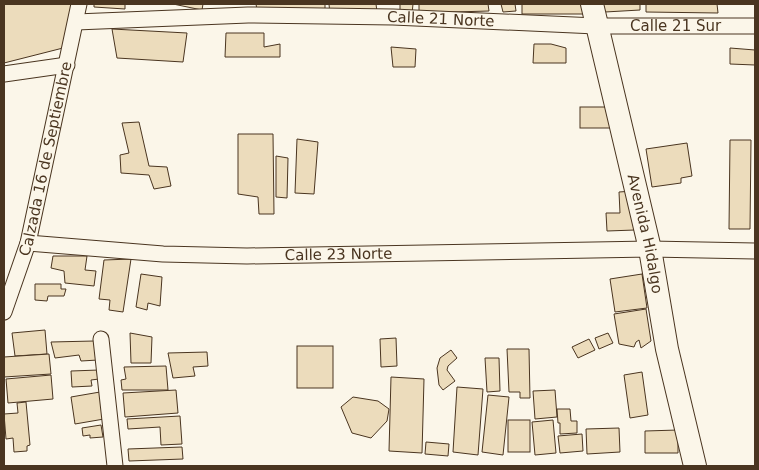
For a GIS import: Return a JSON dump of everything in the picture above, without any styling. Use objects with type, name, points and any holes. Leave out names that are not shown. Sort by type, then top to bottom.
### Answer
[{"type":"street","name":"Calzada 16 de Septiembre","points":[[4,312],[28,243],[79,4]]},
{"type":"street","name":"Avenida Hidalgo","points":[[592,4],[650,250],[667,350],[695,466]]},
{"type":"street","name":"Calle 21 Norte","points":[[76,22],[248,15],[393,17],[596,26]]},
{"type":"street","name":"Calle 21 Sur","points":[[596,26],[755,26]]},
{"type":"street","points":[[4,74],[67,65]]},
{"type":"street","name":"Calle 23 Norte","points":[[28,243],[163,254],[247,256],[650,250],[755,251]]},
{"type":"street","points":[[101,339],[114,466]]},
{"type":"building","points":[[4,4],[73,4],[63,48],[4,63]]},
{"type":"building","points":[[94,4],[125,4],[125,9],[94,7]]},
{"type":"building","points":[[173,4],[203,4],[202,10]]},
{"type":"building","points":[[256,4],[325,4],[325,13],[257,10]]},
{"type":"building","points":[[329,4],[376,4],[377,12],[330,15]]},
{"type":"building","points":[[400,4],[413,4],[412,14],[400,13]]},
{"type":"building","points":[[419,4],[488,4],[489,11],[419,13]]},
{"type":"building","points":[[501,4],[515,4],[516,11],[503,12]]},
{"type":"building","points":[[522,4],[586,4],[586,14],[522,14]]},
{"type":"building","points":[[603,4],[640,4],[640,10],[605,12]]},
{"type":"building","points":[[646,4],[717,4],[718,13],[646,12]]},
{"type":"building","points":[[112,29],[187,33],[183,62],[117,58]]},
{"type":"building","points":[[226,33],[264,33],[264,47],[280,44],[280,57],[225,57]]},
{"type":"building","points":[[534,44],[551,44],[566,48],[566,63],[533,63]]},
{"type":"building","points":[[391,47],[416,49],[415,67],[393,67]]},
{"type":"building","points":[[730,48],[755,50],[755,65],[730,64]]},
{"type":"building","points":[[580,107],[615,107],[615,128],[580,128]]},
{"type":"building","points":[[139,122],[149,166],[167,167],[171,186],[154,189],[149,175],[121,173],[120,155],[129,153],[122,123]]},
{"type":"building","points":[[238,134],[273,134],[274,214],[259,214],[258,197],[238,194]]},
{"type":"building","points":[[297,139],[318,142],[314,194],[295,193]]},
{"type":"building","points":[[730,140],[751,140],[750,229],[729,229]]},
{"type":"building","points":[[687,143],[692,176],[681,178],[681,183],[652,187],[646,149]]},
{"type":"building","points":[[276,156],[288,158],[287,198],[276,197]]},
{"type":"building","points":[[633,191],[635,230],[607,231],[606,213],[620,213],[619,192]]},
{"type":"building","points":[[53,256],[87,256],[85,270],[96,271],[94,286],[65,283],[64,271],[51,268]]},
{"type":"building","points":[[131,259],[123,312],[109,310],[110,300],[99,299],[104,260]]},
{"type":"building","points":[[141,274],[162,277],[160,306],[148,303],[147,310],[136,307]]},
{"type":"building","points":[[642,274],[647,308],[615,312],[610,279]]},
{"type":"building","points":[[35,284],[61,284],[61,289],[66,289],[64,296],[48,296],[47,301],[35,300]]},
{"type":"building","points":[[646,309],[651,341],[641,348],[639,340],[634,347],[619,344],[614,314]]},
{"type":"building","points":[[45,330],[47,354],[15,356],[12,333]]},
{"type":"building","points":[[130,333],[152,337],[151,363],[131,363]]},
{"type":"building","points":[[608,333],[613,343],[599,349],[595,338]]},
{"type":"building","points":[[396,338],[397,366],[381,367],[380,339]]},
{"type":"building","points":[[589,339],[595,350],[578,358],[572,347]]},
{"type":"building","points":[[94,341],[98,360],[81,361],[79,355],[55,358],[51,342]]},
{"type":"building","points":[[297,346],[333,346],[333,388],[297,388]]},
{"type":"building","points":[[507,349],[529,349],[530,398],[520,398],[520,392],[509,392]]},
{"type":"building","points":[[451,350],[457,358],[448,366],[447,370],[455,381],[443,390],[439,385],[437,368],[440,358]]},
{"type":"building","points":[[207,352],[208,366],[193,367],[195,376],[173,378],[168,353]]},
{"type":"building","points":[[49,354],[51,374],[4,377],[4,357]]},
{"type":"building","points":[[485,358],[499,358],[500,391],[487,392]]},
{"type":"building","points":[[166,366],[168,390],[122,390],[121,380],[126,379],[124,367]]},
{"type":"building","points":[[99,370],[99,379],[91,380],[92,386],[72,387],[71,371]]},
{"type":"building","points":[[642,372],[648,415],[630,418],[624,375]]},
{"type":"building","points":[[51,375],[53,399],[8,403],[6,379]]},
{"type":"building","points":[[391,377],[424,379],[422,453],[389,451]]},
{"type":"building","points":[[457,387],[483,389],[478,455],[453,452]]},
{"type":"building","points":[[176,390],[178,413],[125,417],[123,393]]},
{"type":"building","points":[[555,390],[557,417],[535,419],[533,391]]},
{"type":"building","points":[[100,392],[104,419],[75,424],[71,397]]},
{"type":"building","points":[[488,395],[509,397],[503,455],[482,452]]},
{"type":"building","points":[[353,397],[378,401],[389,409],[387,421],[371,438],[352,433],[341,407]]},
{"type":"building","points":[[26,402],[30,445],[27,446],[27,451],[14,452],[13,438],[6,439],[4,414],[18,413],[17,403]]},
{"type":"building","points":[[557,409],[570,409],[571,421],[577,421],[577,433],[560,434]]},
{"type":"building","points":[[180,416],[182,444],[161,445],[160,427],[128,429],[127,419]]},
{"type":"building","points":[[508,420],[530,420],[530,452],[508,452]]},
{"type":"building","points":[[553,420],[556,453],[535,455],[532,422]]},
{"type":"building","points":[[101,425],[103,437],[90,438],[90,435],[83,436],[82,428]]},
{"type":"building","points":[[619,428],[620,452],[587,454],[586,429]]},
{"type":"building","points":[[678,430],[678,453],[645,453],[645,431]]},
{"type":"building","points":[[582,434],[583,451],[560,453],[558,436]]},
{"type":"building","points":[[426,442],[449,444],[448,456],[425,454]]},
{"type":"building","points":[[182,447],[183,459],[129,461],[128,449]]}]
